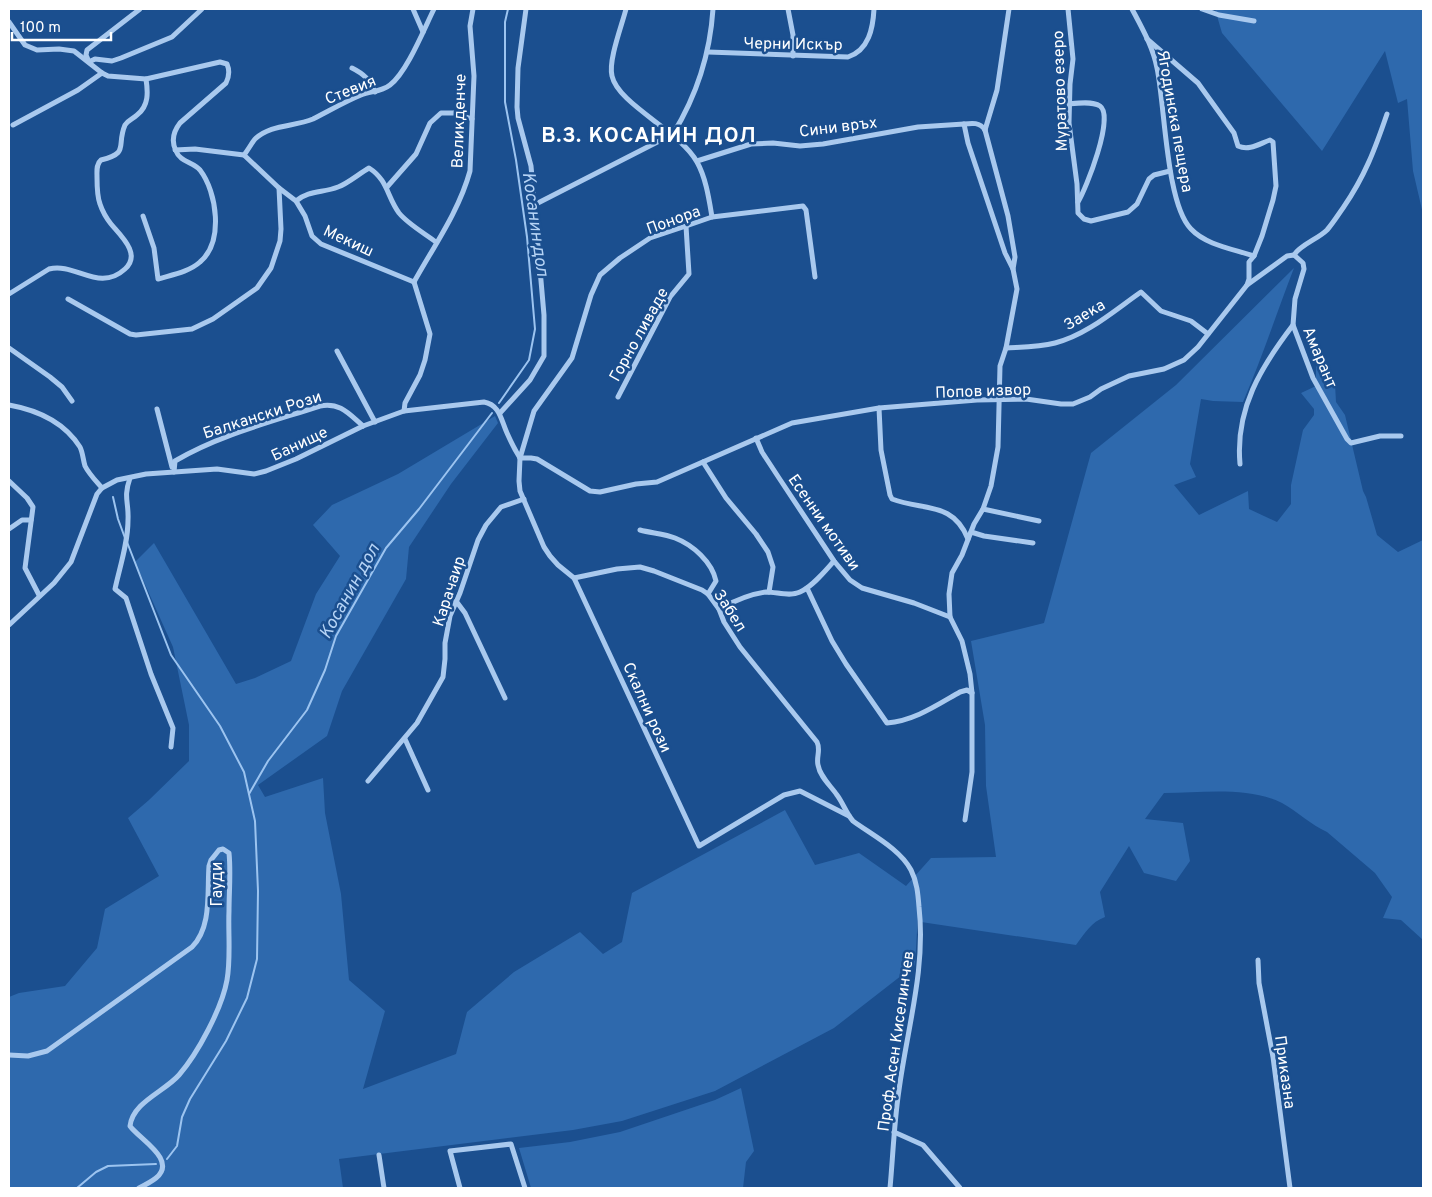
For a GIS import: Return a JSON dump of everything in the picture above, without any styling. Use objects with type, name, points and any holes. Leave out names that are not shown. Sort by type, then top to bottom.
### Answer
[{"type":"street","points":[[89,62],[86,55],[87,50],[140,9]]},
{"type":"street","points":[[89,62],[95,59],[112,61],[172,36],[202,9]]},
{"type":"street","points":[[412,9],[422,32]]},
{"type":"street","name":"Стевия","points":[[244,155],[255,140],[272,130],[310,120],[335,106],[364,94],[383,90],[390,85],[400,74],[434,9]]},
{"type":"street","name":"Великденче","points":[[414,282],[454,212],[466,186],[470,171],[474,76],[470,26],[473,9]]},
{"type":"street","points":[[526,9],[518,68],[517,107],[518,118],[531,166],[544,315],[544,356],[530,380],[500,414],[512,446],[520,458],[519,482],[524,499],[550,556],[574,578]]},
{"type":"street","points":[[626,9],[612,63],[611,74],[614,83],[626,98],[673,134],[697,161],[708,196],[712,217]]},
{"type":"street","points":[[534,205],[673,134],[686,113],[696,91],[708,52],[713,9]]},
{"type":"street","points":[[788,9],[793,35],[793,56]]},
{"type":"street","name":"Черни Искър","points":[[708,52],[848,57],[855,55],[869,39],[874,19],[874,9]]},
{"type":"street","points":[[1009,9],[997,90],[985,130],[1008,216],[1014,257],[1013,269]]},
{"type":"street","name":"Муратово езеро","points":[[1068,9],[1073,59],[1069,104],[1077,202]]},
{"type":"street","name":"Ягодинска пещера","points":[[1132,9],[1147,39],[1157,66],[1170,171],[1181,213],[1191,230],[1210,242],[1254,256]]},
{"type":"street","points":[[1202,9],[1219,15],[1254,21]]},
{"type":"street","points":[[9,22],[25,45],[37,50],[59,49],[74,51],[108,76],[146,79],[220,62],[227,64],[229,77],[217,91],[187,116],[176,128],[173,140],[175,150],[180,157],[197,167],[203,175],[212,198],[216,226],[210,246],[201,261],[189,269],[158,280],[154,248],[144,216]]},
{"type":"street","points":[[1147,39],[1198,83],[1234,133],[1238,146],[1249,148],[1270,140],[1274,142],[1276,186],[1262,236],[1254,256],[1249,262],[1247,285]]},
{"type":"street","points":[[352,68],[364,74],[372,84],[375,92]]},
{"type":"street","points":[[13,125],[78,90],[102,73]]},
{"type":"street","points":[[9,294],[49,269],[58,268],[104,279],[115,276],[128,266],[131,257],[128,242],[109,222],[99,204],[97,165],[101,160],[112,157],[120,152],[126,124],[144,109],[147,100],[146,79]]},
{"type":"street","points":[[1069,104],[1084,103],[1098,105],[1101,106],[1104,112],[1101,142],[1087,183],[1077,202],[1078,213],[1088,220],[1091,221],[1131,210],[1137,204],[1149,179],[1170,171]]},
{"type":"street","points":[[387,187],[416,154],[430,123],[442,113],[454,113],[472,118]]},
{"type":"street","points":[[1247,285],[1281,260],[1294,255],[1296,251],[1317,238],[1328,228],[1354,192],[1371,160],[1387,114]]},
{"type":"street","points":[[964,124],[968,143],[1013,269],[1017,289],[1006,348],[1000,366],[998,447],[991,486],[983,509],[952,574],[949,594],[950,617],[962,641],[970,674],[972,693],[972,772],[964,820]]},
{"type":"street","name":"Сини връх","points":[[697,161],[751,144],[773,143],[800,146],[822,144],[918,127],[964,124],[981,125],[985,130]]},
{"type":"street","points":[[175,150],[196,149],[244,155]]},
{"type":"street","name":"Мекиш","points":[[244,155],[279,188],[296,201],[305,216],[312,236],[321,244],[414,282]]},
{"type":"street","points":[[296,201],[302,196],[340,186],[353,176],[369,168],[378,173],[400,214],[436,242]]},
{"type":"street","points":[[68,299],[130,334],[136,335],[192,329],[208,322],[257,288],[271,268],[280,241],[279,188]]},
{"type":"street","name":"Понора","points":[[520,458],[534,411],[572,358],[591,295],[600,274],[650,238],[712,217],[801,206],[806,210],[815,277]]},
{"type":"street","name":"Горно ливаде","points":[[618,397],[670,297],[689,274],[686,226]]},
{"type":"street","name":"Амарант","points":[[1294,255],[1303,263],[1304,269],[1295,300],[1293,325],[1313,378],[1347,439],[1351,443],[1380,436],[1401,436]]},
{"type":"street","points":[[404,411],[405,403],[426,360],[430,334],[414,282]]},
{"type":"street","name":"Попов извор","points":[[520,458],[537,459],[590,491],[600,492],[636,484],[657,482],[792,423],[879,408],[1000,399],[1026,399],[1074,404],[1129,376],[1164,369],[1184,360],[1198,347],[1247,285]]},
{"type":"street","name":"Заека","points":[[1006,348],[1043,345],[1065,340],[1101,320],[1141,292],[1161,311],[1191,321],[1208,334]]},
{"type":"street","points":[[1240,464],[1238,444],[1247,404],[1263,367],[1293,325]]},
{"type":"street","points":[[9,348],[62,387],[72,401]]},
{"type":"street","points":[[336,351],[375,422]]},
{"type":"street","name":"Банище","points":[[102,488],[117,480],[146,474],[217,469],[254,474],[266,471],[296,460],[363,426],[404,411],[484,402],[493,406],[500,414]]},
{"type":"street","points":[[9,405],[45,416],[65,428],[81,448],[86,466],[102,488],[97,494],[71,562],[54,583],[9,625]]},
{"type":"street","name":"Балкански Рози","points":[[174,472],[175,461],[190,452],[249,429],[320,406],[337,405],[363,426]]},
{"type":"street","points":[[879,408],[881,450],[892,499],[947,512],[964,528],[968,539]]},
{"type":"street","points":[[157,409],[174,472]]},
{"type":"street","name":"Есенни мотиви","points":[[756,438],[762,452],[834,560],[850,580],[862,588],[914,603],[950,617]]},
{"type":"street","points":[[704,462],[726,498],[756,534],[768,552],[773,567],[769,592]]},
{"type":"street","points":[[130,478],[126,487],[125,499],[128,518],[127,536],[115,588],[126,598],[151,674],[173,728],[172,747]]},
{"type":"street","points":[[9,481],[30,502],[32,507],[25,568],[39,595]]},
{"type":"street","name":"Карачаир","points":[[368,781],[417,723],[443,677],[444,643],[450,616],[478,540],[486,525],[498,509],[524,499]]},
{"type":"street","points":[[983,509],[1038,521]]},
{"type":"street","points":[[9,529],[22,520],[31,520]]},
{"type":"street","points":[[640,530],[675,538],[701,556],[712,569],[716,581],[708,594]]},
{"type":"street","points":[[971,532],[1033,544]]},
{"type":"street","points":[[719,609],[738,599],[756,593],[794,594],[807,588],[834,560]]},
{"type":"street","name":"Забел","points":[[574,578],[617,569],[640,567],[696,587],[708,594],[719,609],[724,622],[740,647],[817,742],[820,749],[818,766],[849,816],[900,857],[910,868],[916,883],[918,897]]},
{"type":"street","name":"Скални рози","points":[[574,578],[698,846],[784,795],[800,791],[849,816]]},
{"type":"street","points":[[807,588],[832,641],[887,723],[920,715],[960,692],[967,690],[972,693]]},
{"type":"street","points":[[456,601],[465,613],[505,698]]},
{"type":"street","points":[[405,739],[428,790]]},
{"type":"street","name":"Гауди","points":[[9,1055],[28,1056],[47,1051],[192,947],[198,940],[205,923],[211,860],[219,850],[229,853],[228,962],[224,995],[206,1033],[184,1069],[178,1076],[141,1105],[130,1120],[130,1126],[134,1132],[154,1148],[161,1158],[163,1165],[162,1172],[156,1178],[139,1188]]},
{"type":"street","name":"Проф. Асен Киселинчев","points":[[890,1188],[900,1084],[920,967],[921,922],[918,897]]},
{"type":"street","name":"Приказна","points":[[1258,960],[1259,983],[1272,1058],[1290,1188]]},
{"type":"street","points":[[894,1132],[923,1145],[960,1188]]},
{"type":"street","points":[[460,1188],[450,1151],[511,1144],[524,1188]]},
{"type":"street","points":[[378,1156],[384,1188]]},
{"type":"shaded area","points":[[1215,9],[1423,9],[1423,214],[1413,171],[1407,99],[1398,103],[1385,51],[1322,151],[1222,33]]},
{"type":"shaded area","points":[[1294,268],[1243,402],[1201,399],[1190,464],[1196,477],[1174,485],[1199,515],[1248,491],[1249,509],[1277,522],[1291,504],[1291,485],[1303,430],[1314,415],[1314,409],[1301,393],[1316,386],[1316,367],[1320,363],[1335,384],[1336,402],[1345,415],[1363,491],[1377,535],[1398,552],[1423,540],[1423,940],[1401,920],[1383,918],[1392,897],[1375,873],[1327,832],[1282,803],[1254,794],[1239,792],[1164,793],[1145,819],[1183,823],[1190,861],[1176,881],[1144,873],[1129,846],[1100,892],[1105,917],[1092,925],[1076,945],[921,922],[918,915],[915,965],[834,1028],[715,1091],[622,1121],[573,1130],[339,1159],[343,1188],[9,1188],[9,997],[19,993],[65,986],[97,948],[105,909],[159,876],[128,818],[189,761],[189,725],[173,647],[135,562],[154,543],[236,684],[255,678],[291,661],[316,594],[340,556],[313,525],[332,505],[398,474],[495,416],[498,423],[451,484],[409,547],[406,579],[342,691],[327,736],[258,785],[265,797],[323,778],[325,813],[341,894],[349,980],[385,1011],[363,1089],[456,1054],[467,1012],[514,972],[580,932],[603,954],[622,942],[632,893],[785,810],[815,865],[859,853],[906,886],[931,858],[996,857],[986,786],[985,725],[971,641],[1044,623],[1091,453],[1176,385]]},
{"type":"shaded area","points":[[741,1088],[754,1151],[746,1162],[743,1188],[531,1188],[519,1148],[570,1142],[620,1132],[715,1100]]},
{"type":"waterway","name":"Косанин дол","points":[[499,403],[529,360],[535,329],[527,237],[516,160],[505,102],[505,22],[508,9]]},
{"type":"waterway","name":"Косанин дол","points":[[249,794],[268,761],[307,710],[325,670],[336,636],[386,548],[419,509],[492,413]]},
{"type":"waterway","points":[[113,497],[125,538]]},
{"type":"waterway","points":[[127,542],[171,655],[220,726],[244,772],[255,821],[258,891],[257,959],[247,998],[226,1041],[190,1099],[182,1117],[177,1146],[167,1159]]},
{"type":"waterway","points":[[77,1188],[96,1172],[108,1166],[156,1164]]},
{"type":"district","name":"В.З. КОСАНИН ДОЛ","points":[[649,135]]}]
